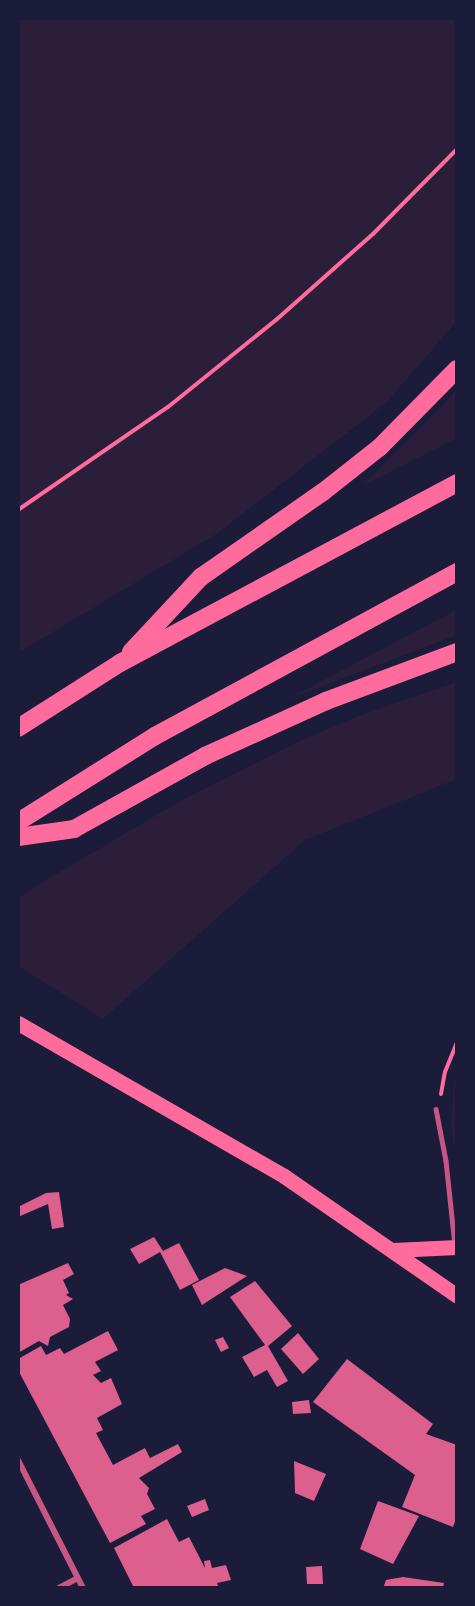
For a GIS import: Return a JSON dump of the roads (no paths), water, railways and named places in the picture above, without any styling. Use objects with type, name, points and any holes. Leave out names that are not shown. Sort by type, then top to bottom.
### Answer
[{"type":"highway","points":[[120,663],[201,577],[372,453],[457,369]]},
{"type":"highway","points":[[18,728],[120,663],[457,483]]},
{"type":"highway","points":[[18,822],[155,736],[457,572]]},
{"type":"highway","points":[[18,837],[74,829],[205,756],[326,701],[457,652]]},
{"type":"main road","points":[[18,1023],[228,1142],[393,1250],[457,1296]]},
{"type":"main road","points":[[393,1250],[456,1249]]},
{"type":"street","points":[[18,1460],[83,1588]]},
{"type":"street","points":[[59,1588],[78,1578]]},
{"type":"lane","points":[[436,1109],[446,1161],[456,1249]]}]
